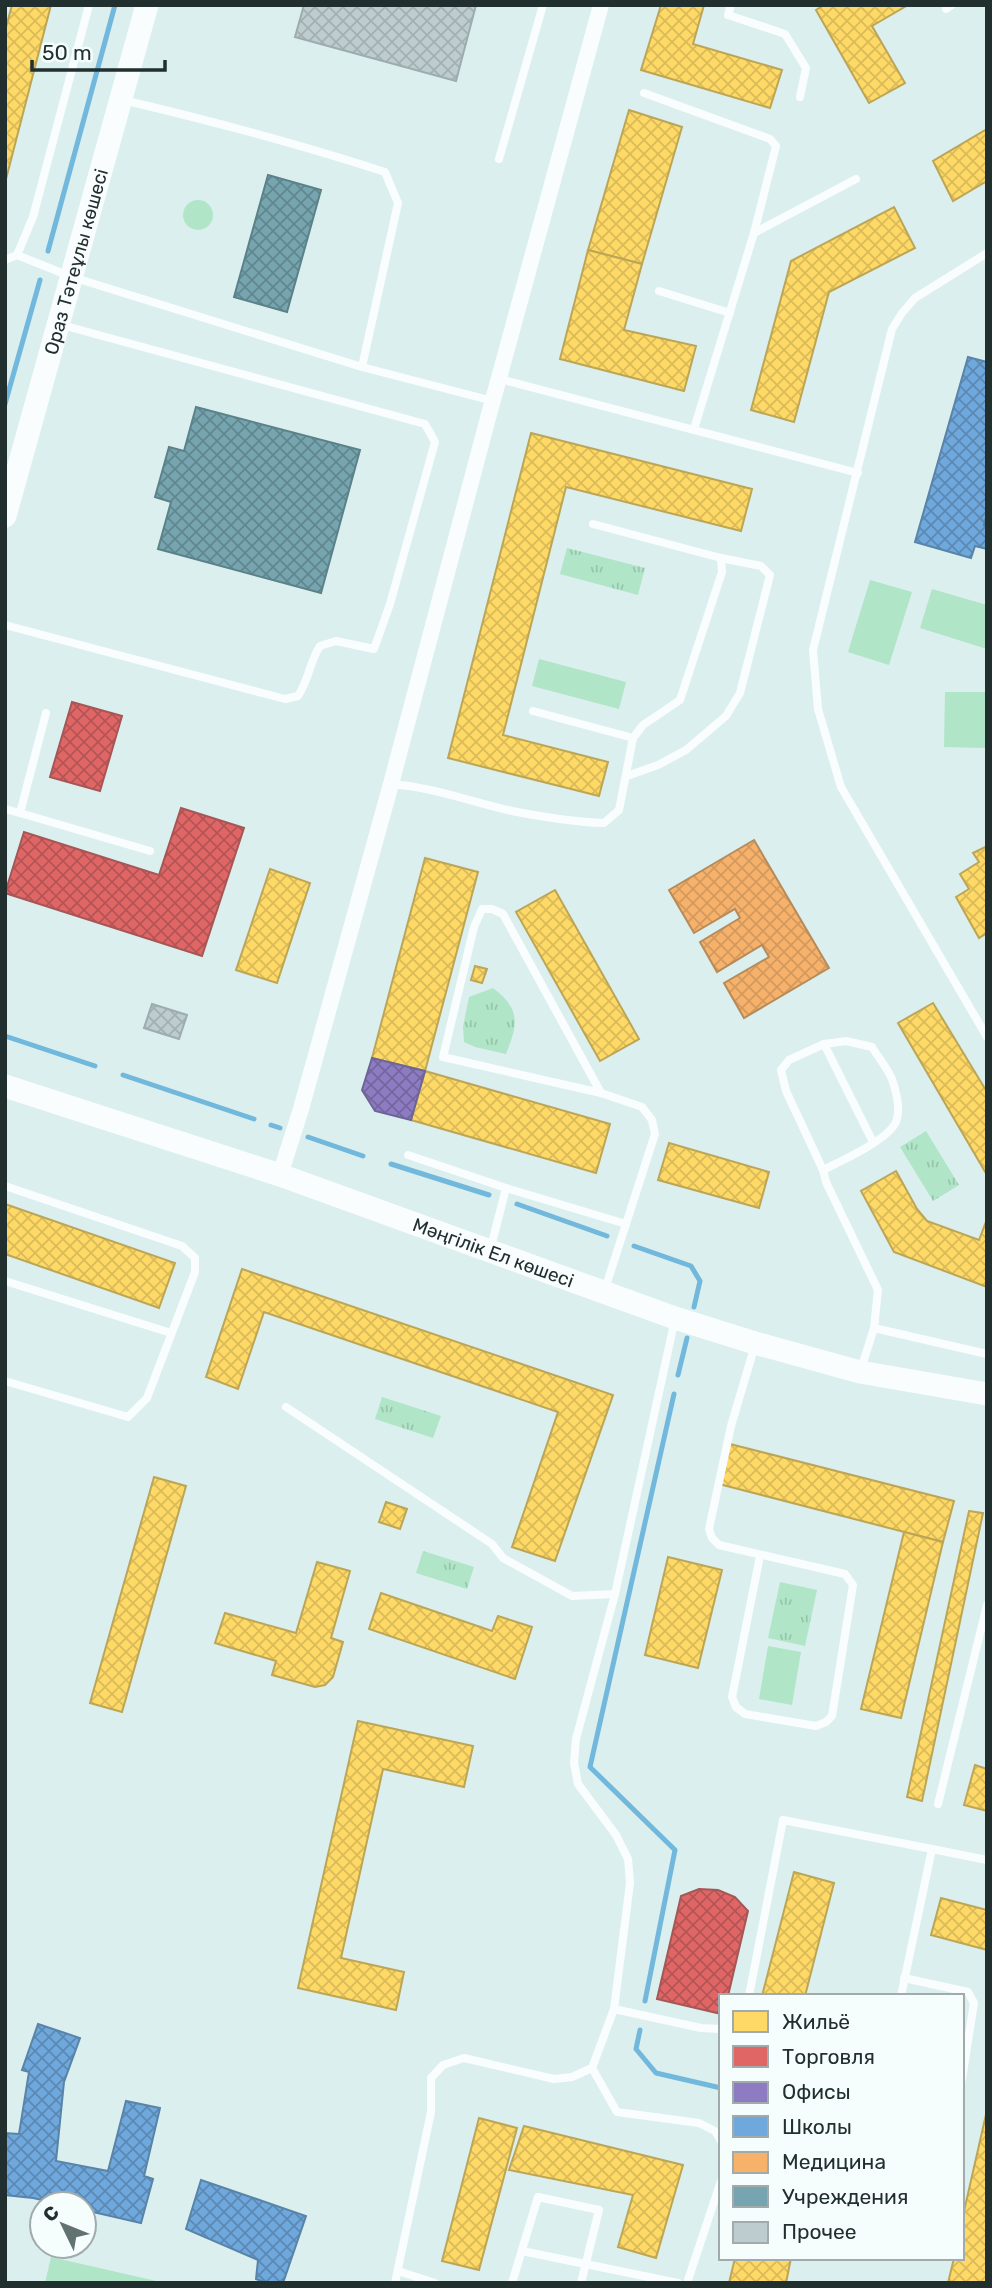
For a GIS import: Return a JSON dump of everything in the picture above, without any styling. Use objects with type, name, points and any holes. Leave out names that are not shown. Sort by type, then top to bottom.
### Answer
[{"type":"street","name":"Ораз Тәтеұлы көшесі","points":[[5,516],[147,5]]},
{"type":"street","points":[[280,1175],[301,1109],[391,784],[601,5]]},
{"type":"street","name":"Мәңгілік Ел көшесі","points":[[5,1086],[280,1175],[675,1318],[860,1372],[987,1394]]},
{"type":"lane","points":[[5,260],[17,254],[33,217],[89,5]]},
{"type":"lane","points":[[499,159],[543,5]]},
{"type":"lane","points":[[731,5],[728,15],[785,34],[806,68],[800,97]]},
{"type":"lane","points":[[644,93],[770,139],[776,146],[754,233],[694,429]]},
{"type":"lane","points":[[121,100],[197,117],[385,172],[398,202],[362,367]]},
{"type":"lane","points":[[754,233],[856,178]]},
{"type":"lane","points":[[987,253],[915,298],[892,329],[813,650],[818,709],[841,787],[987,1037]]},
{"type":"lane","points":[[17,254],[72,277],[362,367],[493,401]]},
{"type":"lane","points":[[659,291],[730,313]]},
{"type":"lane","points":[[5,625],[285,699],[298,696],[306,685],[311,659],[320,646],[337,641],[374,649],[390,604],[435,442],[425,425],[58,324]]},
{"type":"lane","points":[[500,379],[858,473]]},
{"type":"lane","points":[[593,524],[761,566],[770,575],[740,693],[726,716],[686,750],[659,765],[627,776]]},
{"type":"lane","points":[[391,784],[416,786],[512,811],[570,822],[604,823],[620,810],[633,738],[643,725],[680,700],[722,572],[721,558]]},
{"type":"lane","points":[[534,711],[633,738]]},
{"type":"lane","points":[[20,813],[46,713]]},
{"type":"lane","points":[[5,809],[150,851]]},
{"type":"lane","points":[[601,1093],[503,915],[492,909],[482,909],[474,927],[443,1057],[601,1093],[642,1107],[652,1120],[655,1134],[604,1292]]},
{"type":"lane","points":[[823,1170],[887,1134],[895,1123],[898,1108],[891,1079],[872,1046],[846,1041],[824,1044],[789,1060],[781,1070],[786,1091],[877,1290],[874,1328],[860,1372]]},
{"type":"lane","points":[[824,1044],[873,1142]]},
{"type":"lane","points":[[408,1155],[626,1224]]},
{"type":"lane","points":[[5,1186],[181,1246],[195,1258],[195,1272],[147,1398],[128,1417],[5,1381]]},
{"type":"lane","points":[[490,1250],[506,1188]]},
{"type":"lane","points":[[5,1281],[171,1333]]},
{"type":"lane","points":[[395,2283],[430,2112],[431,2078],[443,2065],[464,2058],[554,2078],[572,2077],[592,2068],[614,2009],[630,1883],[628,1858],[616,1835],[578,1784],[574,1763],[576,1739],[615,1594],[675,1318]]},
{"type":"lane","points":[[874,1328],[987,1354]]},
{"type":"lane","points":[[755,1343],[731,1426],[709,1529],[712,1538],[719,1545],[845,1574],[850,1579],[853,1585],[832,1716],[816,1726],[746,1714],[736,1707],[732,1697],[760,1556]]},
{"type":"lane","points":[[286,1407],[492,1544],[503,1558],[572,1596],[615,1594]]},
{"type":"lane","points":[[939,1804],[987,1605]]},
{"type":"lane","points":[[749,1994],[783,1820],[987,1860]]},
{"type":"lane","points":[[901,1994],[932,1849]]},
{"type":"lane","points":[[904,1978],[968,1992],[972,1996],[974,2003],[964,2066]]},
{"type":"lane","points":[[614,2009],[701,2028],[719,2029]]},
{"type":"lane","points":[[592,2068],[617,2112],[699,2123],[715,2131],[719,2138]]},
{"type":"lane","points":[[687,2283],[719,2187]]},
{"type":"lane","points":[[512,2283],[538,2197],[599,2210],[581,2283]]},
{"type":"lane","points":[[522,2251],[678,2283]]},
{"type":"lane","points":[[398,2271],[435,2283]]},
{"type":"green space","points":[[198,200],[209,204],[213,215],[209,226],[198,230],[187,226],[183,215],[187,204]]},
{"type":"green space","points":[[567,548],[645,568],[638,595],[560,574]]},
{"type":"green space","points":[[870,580],[912,592],[889,665],[848,652]]},
{"type":"green space","points":[[932,589],[987,605],[987,649],[920,628]]},
{"type":"green space","points":[[539,659],[626,682],[619,709],[532,686]]},
{"type":"green space","points":[[945,692],[987,692],[987,748],[944,747]]},
{"type":"green space","points":[[493,988],[509,1003],[515,1018],[506,1054],[464,1042],[463,1027],[469,997]]},
{"type":"green space","points":[[926,1131],[959,1185],[933,1201],[900,1147]]},
{"type":"green space","points":[[382,1397],[441,1416],[433,1438],[375,1419]]},
{"type":"green space","points":[[423,1551],[474,1567],[467,1589],[416,1573]]},
{"type":"green space","points":[[780,1582],[817,1590],[805,1646],[768,1638]]},
{"type":"green space","points":[[768,1646],[801,1652],[792,1705],[759,1699]]},
{"type":"green space","points":[[50,2260],[64,2260],[165,2283],[45,2283]]},
{"type":"building: Жильё","points":[[12,5],[51,5],[5,183],[5,31]]},
{"type":"building: Жильё","points":[[661,5],[704,5],[693,44],[782,70],[770,108],[641,70]]},
{"type":"building: Жильё","points":[[824,5],[908,5],[872,26],[905,83],[869,103],[816,10]]},
{"type":"building: Жильё","points":[[629,110],[682,127],[642,264],[588,250]]},
{"type":"building: Жильё","points":[[987,129],[987,181],[953,201],[933,161]]},
{"type":"building: Жильё","points":[[894,207],[915,248],[829,292],[794,422],[751,410],[791,261]]},
{"type":"building: Жильё","points":[[588,250],[642,264],[624,330],[696,346],[684,391],[560,359]]},
{"type":"building: Жильё","points":[[531,433],[752,489],[741,531],[566,487],[503,735],[608,762],[599,796],[448,758]]},
{"type":"building: Жильё","points":[[987,846],[987,933],[979,938],[956,897],[969,889],[960,874],[979,862],[973,853]]},
{"type":"building: Жильё","points":[[425,858],[478,872],[425,1071],[372,1058]]},
{"type":"building: Жильё","points":[[270,869],[310,883],[277,983],[236,970]]},
{"type":"building: Жильё","points":[[555,890],[639,1039],[600,1061],[516,912]]},
{"type":"building: Жильё","points":[[475,966],[487,969],[482,983],[471,980]]},
{"type":"building: Жильё","points":[[933,1003],[987,1092],[987,1175],[898,1023]]},
{"type":"building: Жильё","points":[[425,1071],[610,1124],[596,1173],[411,1120]]},
{"type":"building: Жильё","points":[[669,1143],[769,1172],[759,1208],[658,1180]]},
{"type":"building: Жильё","points":[[896,1171],[917,1209],[927,1221],[979,1240],[987,1219],[987,1287],[894,1252],[861,1191]]},
{"type":"building: Жильё","points":[[5,1204],[175,1263],[159,1308],[5,1254]]},
{"type":"building: Жильё","points":[[242,1269],[613,1395],[555,1561],[512,1547],[558,1412],[264,1312],[238,1389],[206,1377]]},
{"type":"building: Жильё","points":[[730,1444],[954,1501],[943,1542],[719,1484]]},
{"type":"building: Жильё","points":[[154,1477],[186,1486],[122,1712],[90,1703]]},
{"type":"building: Жильё","points":[[386,1502],[407,1509],[400,1529],[379,1522]]},
{"type":"building: Жильё","points":[[969,1511],[983,1513],[922,1801],[907,1797]]},
{"type":"building: Жильё","points":[[904,1532],[943,1542],[901,1718],[861,1709]]},
{"type":"building: Жильё","points":[[668,1557],[722,1570],[698,1668],[645,1655]]},
{"type":"building: Жильё","points":[[317,1562],[350,1571],[331,1638],[343,1642],[333,1677],[325,1685],[315,1687],[272,1675],[276,1661],[215,1643],[225,1613],[296,1633]]},
{"type":"building: Жильё","points":[[381,1593],[492,1631],[498,1616],[532,1627],[515,1679],[369,1629]]},
{"type":"building: Жильё","points":[[358,1721],[473,1746],[464,1787],[383,1769],[341,1958],[404,1972],[396,2010],[298,1988]]},
{"type":"building: Жильё","points":[[975,1765],[987,1769],[987,1811],[964,1805]]},
{"type":"building: Жильё","points":[[794,1872],[834,1883],[806,1994],[763,1994]]},
{"type":"building: Жильё","points":[[941,1898],[987,1910],[987,1950],[931,1935]]},
{"type":"building: Жильё","points":[[987,2110],[987,2283],[948,2283],[954,2260],[964,2260],[964,2211]]},
{"type":"building: Жильё","points":[[479,2118],[517,2128],[479,2270],[442,2261]]},
{"type":"building: Жильё","points":[[524,2126],[683,2165],[656,2258],[618,2247],[633,2195],[509,2170]]},
{"type":"building: Жильё","points":[[735,2260],[791,2260],[786,2283],[729,2283]]},
{"type":"building: Торговля","points":[[72,702],[122,716],[100,791],[50,777]]},
{"type":"building: Торговля","points":[[181,808],[244,828],[202,956],[5,893],[24,832],[159,875]]},
{"type":"building: Торговля","points":[[699,1889],[718,1890],[735,1897],[748,1911],[728,1994],[719,1994],[719,2014],[657,1999],[681,1896]]},
{"type":"building: Офисы","points":[[372,1058],[425,1071],[411,1120],[375,1111],[362,1090]]},
{"type":"building: Школы","points":[[968,357],[987,362],[987,514],[984,525],[987,525],[987,549],[975,546],[971,558],[915,542]]},
{"type":"building: Школы","points":[[38,2024],[80,2038],[64,2082],[56,2161],[108,2171],[126,2101],[160,2108],[144,2176],[153,2179],[141,2223],[98,2213],[98,2190],[28,2190],[28,2197],[5,2195],[5,2133],[19,2134],[29,2072],[22,2070]]},
{"type":"building: Школы","points":[[201,2180],[306,2216],[283,2283],[267,2283],[256,2279],[258,2260],[186,2229]]},
{"type":"building: Медицина","points":[[754,840],[829,968],[744,1018],[724,983],[769,957],[762,945],[717,972],[700,942],[740,918],[735,909],[694,933],[669,890]]},
{"type":"building: Учреждения","points":[[268,175],[321,190],[287,312],[234,297]]},
{"type":"building: Учреждения","points":[[196,407],[360,450],[321,593],[158,549],[171,502],[155,497],[169,447],[184,451]]},
{"type":"building: Прочее","points":[[304,5],[476,5],[456,81],[295,37]]},
{"type":"building: Прочее","points":[[152,1004],[187,1015],[179,1039],[144,1028]]},
{"type":"waterway","points":[[48,251],[115,5]]},
{"type":"waterway","points":[[5,404],[40,280]]},
{"type":"waterway","points":[[5,1036],[95,1066]]},
{"type":"waterway","points":[[123,1075],[254,1119]]},
{"type":"waterway","points":[[271,1125],[280,1128]]},
{"type":"waterway","points":[[308,1137],[363,1156]]},
{"type":"waterway","points":[[391,1164],[489,1195]]},
{"type":"waterway","points":[[517,1204],[607,1236]]},
{"type":"waterway","points":[[634,1246],[691,1266],[700,1281],[694,1307]]},
{"type":"waterway","points":[[678,1375],[687,1338]]},
{"type":"waterway","points":[[645,2001],[675,1850],[590,1767],[674,1394]]},
{"type":"waterway","points":[[640,2030],[636,2049],[656,2073],[719,2088]]}]
